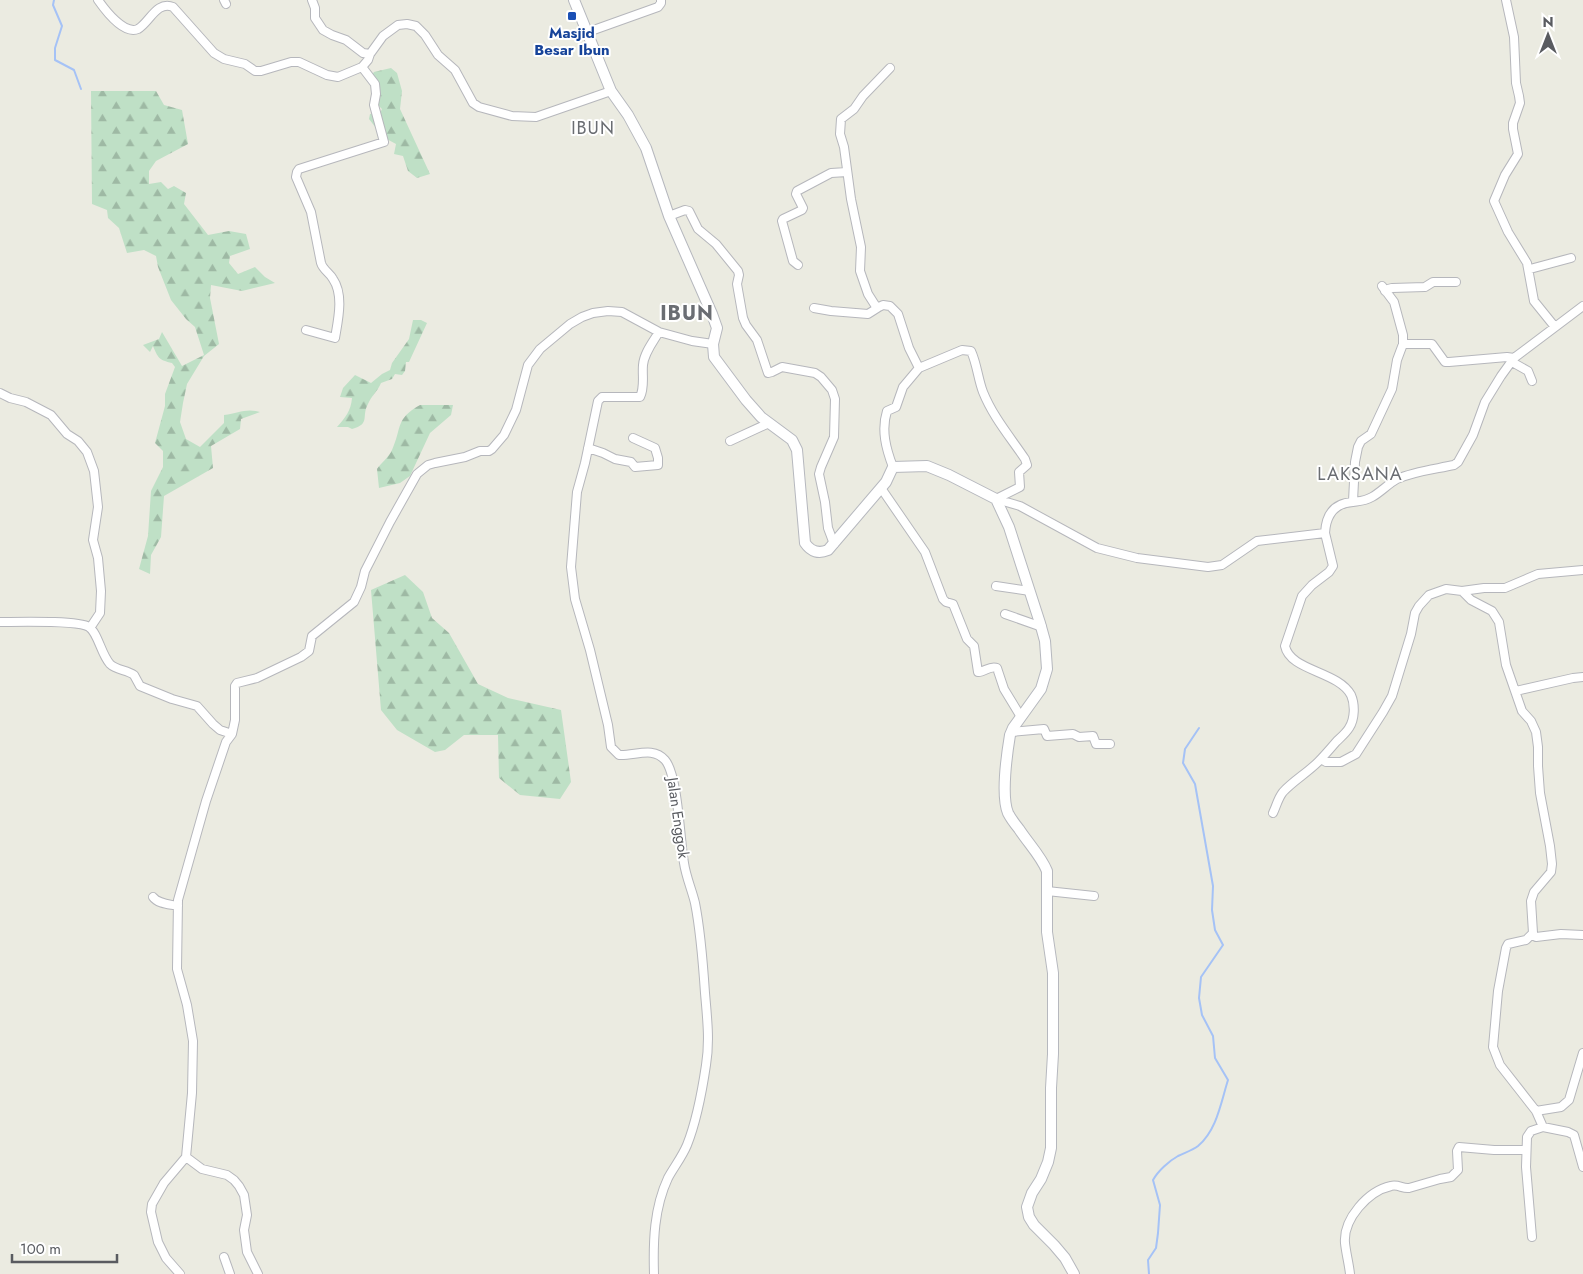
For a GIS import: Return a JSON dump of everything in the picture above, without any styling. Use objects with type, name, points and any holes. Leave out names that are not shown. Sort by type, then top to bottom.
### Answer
[{"type":"main road","points":[[574,0],[611,91],[628,115],[646,148],[669,216],[712,314],[717,328],[712,344],[714,357],[751,406],[761,417],[792,440],[797,450],[805,543],[809,548],[819,552],[828,550],[886,482],[893,466],[927,466],[996,499],[1009,527],[1042,627],[1047,670],[1041,689],[1011,732],[1005,781],[1005,798],[1008,812],[1047,871],[1047,932],[1053,973],[1051,1148],[1048,1162],[1032,1193],[1028,1207],[1029,1217],[1034,1225],[1054,1245],[1074,1274]]},
{"type":"street","points":[[98,0],[122,26],[133,29],[140,28],[158,9],[172,4],[214,54],[224,59],[245,64],[255,71],[291,62],[299,62],[327,75],[338,77],[362,67],[383,36],[398,25],[406,24],[416,26],[425,34],[438,55],[455,70],[476,105],[491,111],[512,116],[536,117],[611,91]]},
{"type":"street","points":[[312,0],[315,8],[315,18],[323,30],[346,40],[363,53],[370,54]]},
{"type":"street","points":[[588,32],[658,7],[661,0]]},
{"type":"street","points":[[1506,0],[1514,37],[1516,84],[1520,103],[1513,129],[1518,154],[1505,175],[1494,201],[1514,244],[1530,269],[1530,285],[1534,301],[1555,327]]},
{"type":"street","points":[[306,330],[335,338],[339,302],[334,280],[322,268],[311,212],[296,177],[297,172],[299,169],[384,142],[374,105],[375,84],[362,67]]},
{"type":"street","points":[[879,307],[875,305],[868,294],[860,270],[861,247],[844,147],[840,134],[841,119],[854,109],[863,96],[890,68]]},
{"type":"street","points":[[798,265],[793,261],[782,222],[803,208],[796,194],[797,191],[831,173],[847,172]]},
{"type":"street","points":[[669,216],[685,210],[688,212],[698,229],[716,244],[736,267],[739,275],[737,284],[743,318],[758,340],[768,373],[782,366],[815,373],[832,390],[835,399],[834,435],[819,474],[828,528],[834,544]]},
{"type":"street","points":[[1530,269],[1571,258]]},
{"type":"street","points":[[1353,502],[1355,462],[1358,447],[1361,441],[1371,434],[1392,388],[1397,360],[1403,344],[1403,335],[1394,302],[1384,289],[1425,287],[1433,282],[1456,282]]},
{"type":"street","points":[[814,308],[868,314],[883,305],[890,306],[898,314],[909,348],[919,368]]},
{"type":"street","points":[[1273,813],[1282,794],[1321,759],[1350,728],[1354,707],[1348,690],[1339,682],[1291,658],[1285,646],[1302,596],[1312,585],[1329,572],[1333,566],[1325,533],[1326,520],[1341,504],[1361,502],[1371,498],[1395,480],[1404,476],[1454,465],[1458,462],[1473,435],[1485,402],[1513,360],[1583,306]]},
{"type":"street","points":[[180,1274],[166,1258],[158,1242],[151,1212],[152,1204],[164,1183],[186,1157],[192,1092],[193,1041],[187,1005],[177,969],[178,906],[206,801],[226,742],[232,734],[235,720],[235,686],[237,683],[257,678],[301,657],[309,651],[312,636],[354,602],[361,587],[365,571],[417,474],[428,465],[465,457],[480,451],[492,450],[504,435],[516,410],[528,365],[540,349],[570,324],[593,313],[622,312],[659,332],[712,344]]},
{"type":"street","name":"Jalan Enggok","points":[[654,1274],[653,1247],[658,1208],[669,1175],[688,1144],[699,1108],[707,1062],[708,1037],[699,923],[684,865],[670,768],[663,758],[654,752],[619,755],[611,748],[608,725],[590,650],[575,599],[572,582],[571,551],[577,492],[599,398],[640,398],[643,388],[644,361],[659,332]]},
{"type":"street","points":[[1403,344],[1432,344],[1445,362],[1507,357],[1528,371],[1532,381]]},
{"type":"street","points":[[893,466],[885,437],[885,417],[887,411],[896,407],[903,387],[919,368],[962,350],[971,351],[976,361],[978,378],[994,414],[1027,464],[1020,472],[1020,487],[996,499]]},
{"type":"street","points":[[0,393],[26,402],[51,415],[67,434],[78,441],[87,452],[94,471],[98,507],[93,540],[98,558],[101,591],[100,613],[90,628]]},
{"type":"street","points":[[730,440],[769,423]]},
{"type":"street","points":[[588,448],[615,459],[631,462],[634,467],[658,465],[656,448],[633,438]]},
{"type":"street","points":[[881,488],[925,552],[944,601],[953,604],[967,639],[974,646],[978,672],[994,667],[997,668],[1002,686],[1021,717]]},
{"type":"street","points":[[996,499],[1020,506],[1098,548],[1137,558],[1208,567],[1222,565],[1257,541],[1325,533]]},
{"type":"street","points":[[1321,759],[1326,762],[1341,762],[1356,754],[1392,696],[1411,634],[1415,613],[1429,595],[1446,589],[1462,591],[1504,588],[1538,574],[1583,570]]},
{"type":"street","points":[[996,586],[1030,591]]},
{"type":"street","points":[[1462,591],[1471,600],[1492,611],[1497,617],[1506,665],[1522,711],[1530,718],[1536,732],[1540,793],[1547,823],[1552,864],[1550,874],[1532,896],[1531,911],[1534,931],[1532,935],[1526,940],[1508,944],[1506,948],[1498,991],[1493,1047],[1500,1065],[1536,1111],[1543,1127]]},
{"type":"street","points":[[1005,614],[1042,627]]},
{"type":"street","points":[[0,622],[84,624],[90,628],[109,663],[114,667],[134,675],[140,686],[172,699],[197,706],[220,730],[232,734]]},
{"type":"street","points":[[1516,691],[1583,677]]},
{"type":"street","points":[[1011,732],[1044,729],[1047,736],[1073,734],[1079,737],[1093,736],[1096,744],[1110,744]]},
{"type":"street","points":[[1047,891],[1094,896]]},
{"type":"street","points":[[153,897],[160,902],[178,906]]},
{"type":"street","points":[[1532,935],[1536,937],[1561,934],[1583,935]]},
{"type":"street","points":[[1536,1111],[1561,1107],[1568,1100],[1583,1053]]},
{"type":"street","points":[[1532,1237],[1525,1150],[1528,1134],[1543,1127],[1574,1135],[1583,1166]]},
{"type":"street","points":[[1350,1274],[1345,1242],[1347,1225],[1355,1213],[1374,1193],[1394,1185],[1404,1189],[1440,1178],[1452,1177],[1458,1170],[1457,1151],[1459,1147],[1525,1150]]},
{"type":"street","points":[[186,1157],[202,1169],[227,1175],[239,1186],[244,1195],[247,1215],[244,1230],[247,1252],[258,1274]]},
{"type":"street","points":[[224,1257],[230,1274]]},
{"type":"green space","points":[[391,68],[397,73],[402,91],[400,109],[430,174],[417,178],[408,171],[403,156],[394,154],[396,144],[383,137],[369,119],[370,114],[380,113],[382,109],[373,100],[372,75],[374,72]]},
{"type":"green space","points":[[91,91],[156,91],[164,105],[182,110],[188,144],[156,161],[149,171],[149,184],[161,182],[168,189],[174,186],[186,193],[184,204],[208,235],[229,231],[246,234],[250,249],[230,256],[229,263],[238,274],[255,267],[265,277],[275,283],[242,291],[211,285],[210,298],[219,344],[204,356],[187,384],[180,422],[186,439],[200,447],[224,423],[224,415],[246,411],[260,412],[241,419],[240,429],[211,446],[213,468],[164,496],[161,537],[151,555],[150,574],[139,569],[148,536],[151,491],[163,467],[163,451],[155,443],[165,406],[165,394],[175,367],[172,363],[160,358],[153,346],[150,352],[143,345],[159,339],[162,332],[182,366],[204,355],[195,327],[171,300],[158,267],[156,256],[144,250],[127,253],[119,228],[108,218],[107,210],[92,204]]},
{"type":"green space","points":[[413,320],[421,320],[427,323],[409,362],[406,362],[405,371],[402,375],[395,374],[392,379],[381,383],[369,401],[362,425],[352,429],[337,427],[347,414],[352,398],[340,397],[343,388],[355,375],[371,383],[390,370],[392,363],[409,339]]},
{"type":"green space","points":[[420,405],[453,405],[451,415],[430,433],[410,476],[400,483],[379,488],[377,469],[391,453],[400,424],[406,415]]},
{"type":"green space","points":[[405,575],[423,592],[432,618],[449,633],[478,684],[508,698],[561,710],[571,782],[560,799],[520,795],[499,778],[498,735],[464,735],[445,750],[435,752],[397,730],[381,710],[371,590]]},
{"type":"waterway","points":[[54,0],[53,5],[62,26],[55,48],[55,60],[74,70],[81,89]]},
{"type":"waterway","points":[[1149,1274],[1148,1260],[1156,1248],[1160,1205],[1153,1180],[1171,1161],[1196,1147],[1210,1132],[1218,1115],[1228,1080],[1215,1058],[1213,1036],[1202,1015],[1199,998],[1201,977],[1223,945],[1215,930],[1212,910],[1213,886],[1195,784],[1183,763],[1185,749],[1199,728]]},
{"type":"place","name":"Masjid Besar Ibun","points":[[572,16]]},
{"type":"district","name":"IBUN","points":[[593,128]]},
{"type":"district","name":"IBUN","points":[[687,313]]},
{"type":"district","name":"LAKSANA","points":[[1360,474]]}]
